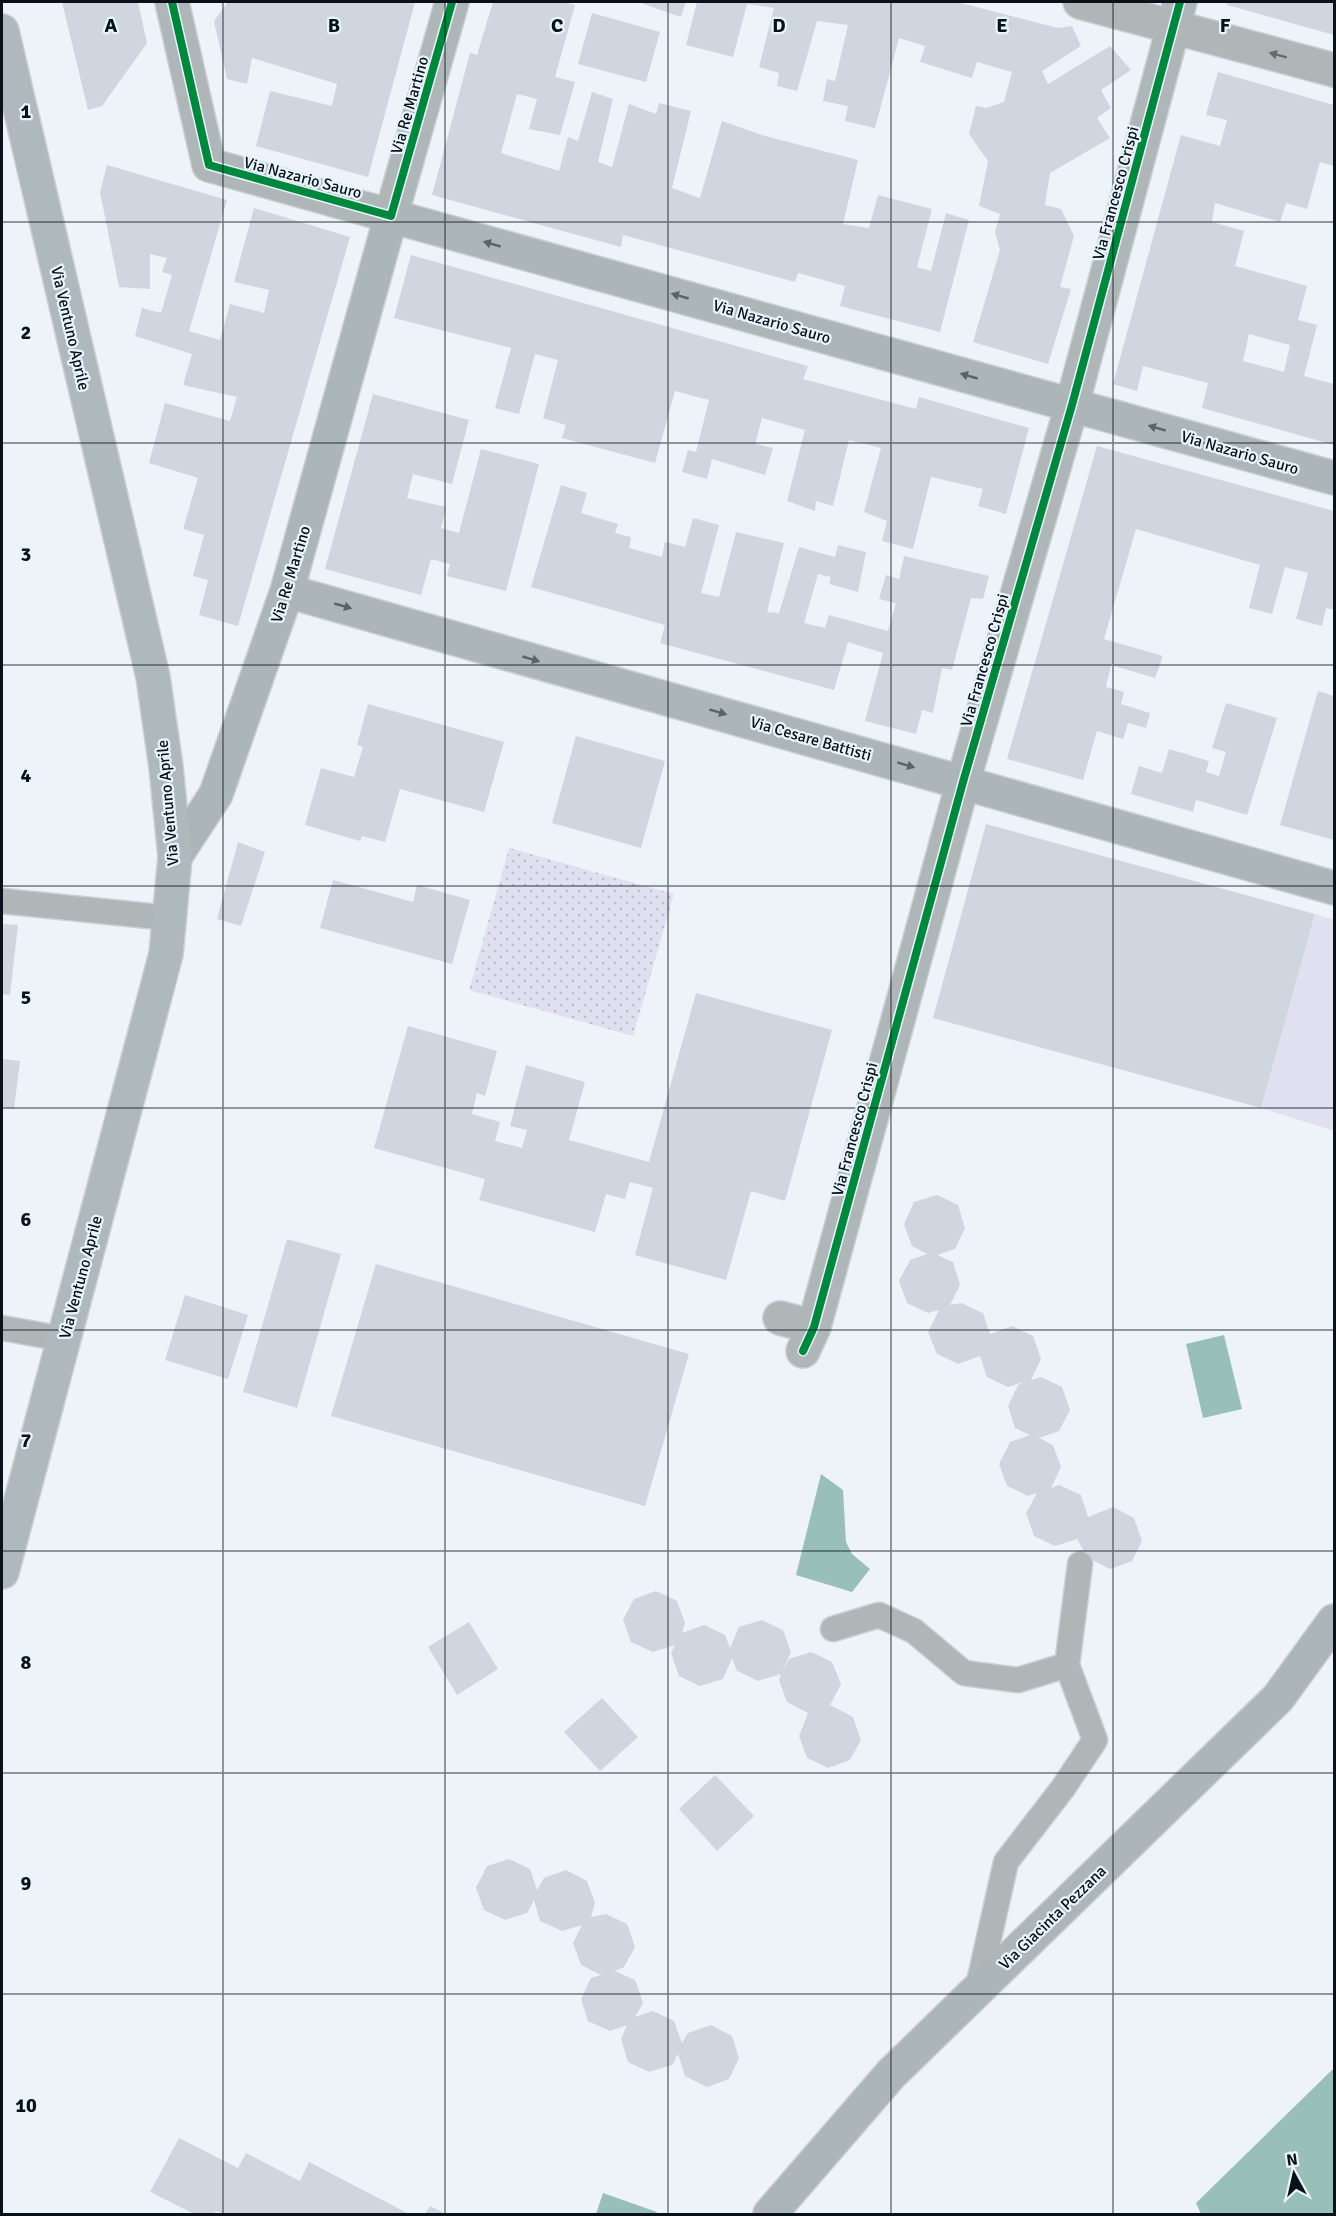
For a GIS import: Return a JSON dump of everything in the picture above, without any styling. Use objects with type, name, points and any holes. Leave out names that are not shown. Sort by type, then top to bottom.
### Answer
[{"type":"main road","name":"Via Ventuno Aprile","points":[[2,31],[8,92],[153,677],[166,767],[174,857],[166,954],[2,1572]]},
{"type":"main road","name":"Via Nazario Sauro","points":[[391,216],[1335,478]]},
{"type":"main road","name":"Via Re Martino","points":[[174,857],[216,794],[287,591],[391,216]]},
{"type":"main road","name":"Via Cesare Battisti","points":[[287,591],[1335,888]]},
{"type":"main road","name":"Via Giacinta Pezzana","points":[[770,2214],[891,2074],[1278,1698],[1335,1621]]},
{"type":"street","name":"Via Nazario Sauro","points":[[172,2],[209,165],[391,216]]},
{"type":"street","name":"Via Re Martino","points":[[391,216],[452,2]]},
{"type":"street","points":[[1080,2],[1177,14],[1335,70]]},
{"type":"street","name":"Via Francesco Crispi","points":[[780,1318],[808,1339],[963,782],[1072,405],[1177,14]]},
{"type":"lane","points":[[2,901],[169,918]]},
{"type":"lane","points":[[2,1328],[63,1339]]},
{"type":"lane","points":[[977,1991],[1006,1862],[1095,1740],[1067,1665],[1080,1564]]},
{"type":"lane","points":[[833,1629],[879,1615],[914,1631],[964,1673],[1018,1680],[1067,1665]]},
{"type":"shaded area","points":[[509,848],[674,894],[633,1036],[469,990]]},
{"type":"shaded area","points":[[1315,914],[1334,920],[1334,1131],[1261,1108]]},
{"type":"shaded area","points":[[1224,1335],[1242,1409],[1203,1418],[1186,1344]]},
{"type":"shaded area","points":[[821,1474],[843,1490],[846,1542],[852,1554],[870,1569],[852,1592],[796,1575]]},
{"type":"shaded area","points":[[1334,2068],[1334,2214],[1201,2214],[1196,2203]]},
{"type":"shaded area","points":[[603,2193],[657,2212],[656,2214],[596,2214]]},
{"type":"building","points":[[62,2],[138,2],[147,43],[102,106],[88,110]]},
{"type":"building","points":[[228,2],[415,2],[368,177],[256,146],[270,91],[332,106],[337,84],[252,58],[247,84],[227,79],[214,21]]},
{"type":"building","points":[[493,2],[565,2],[575,5],[555,77],[575,82],[560,135],[529,129],[537,99],[517,94],[501,153],[559,171],[568,137],[578,141],[592,92],[613,99],[598,162],[612,167],[629,104],[656,114],[659,103],[691,111],[672,188],[700,198],[722,121],[765,136],[858,160],[843,224],[869,228],[878,195],[932,209],[917,267],[931,271],[946,213],[969,220],[940,332],[840,306],[845,286],[798,273],[795,282],[623,235],[621,247],[432,195],[470,53],[477,55]]},
{"type":"building","points":[[638,2],[686,2],[681,17]]},
{"type":"building","points":[[697,2],[957,2],[1058,28],[1072,26],[1081,46],[1042,71],[1048,84],[1110,46],[1131,70],[1101,90],[1111,108],[1097,118],[1110,138],[1050,173],[1045,205],[1061,209],[1074,236],[1060,287],[1071,289],[1048,364],[973,342],[1000,250],[995,232],[1000,214],[979,206],[988,161],[969,134],[976,106],[986,108],[1004,102],[1012,72],[977,62],[972,78],[920,62],[925,46],[899,38],[875,128],[845,121],[848,106],[823,101],[827,79],[835,81],[848,25],[817,21],[797,91],[777,86],[779,73],[759,67],[774,8],[747,4],[733,57],[686,45]]},
{"type":"building","points":[[1227,2],[1334,2],[1334,35],[1227,5]]},
{"type":"building","points":[[592,13],[660,32],[646,82],[578,64]]},
{"type":"building","points":[[1218,72],[1334,105],[1334,166],[1320,162],[1307,209],[1286,203],[1280,222],[1215,203],[1212,222],[1244,231],[1235,266],[1307,286],[1298,320],[1317,325],[1304,376],[1334,384],[1334,445],[1202,408],[1208,383],[1143,366],[1137,391],[1113,384],[1181,135],[1220,146],[1227,120],[1206,115]],"holes":[[[1249,334],[1290,345],[1284,372],[1243,361]]]},
{"type":"building","points":[[107,165],[227,200],[189,331],[220,340],[230,304],[264,313],[269,290],[234,282],[254,208],[350,237],[238,626],[199,615],[208,580],[193,576],[204,535],[183,529],[198,478],[149,463],[165,403],[230,421],[237,397],[183,385],[192,354],[135,336],[142,308],[161,313],[172,275],[162,272],[167,258],[150,254],[150,289],[119,287],[100,192]]},
{"type":"building","points":[[411,255],[808,366],[803,379],[916,409],[919,397],[1029,428],[1006,514],[978,506],[983,489],[931,477],[913,549],[882,541],[887,521],[864,512],[881,448],[849,440],[833,506],[816,501],[815,511],[787,501],[805,430],[762,418],[755,444],[773,448],[765,475],[712,459],[707,479],[682,472],[688,450],[696,452],[709,400],[675,391],[655,463],[562,438],[566,425],[543,418],[558,360],[535,354],[519,414],[495,408],[511,348],[394,318]]},
{"type":"building","points":[[373,394],[469,420],[452,484],[413,474],[407,498],[446,507],[441,528],[459,533],[481,449],[539,464],[506,591],[447,576],[450,564],[431,559],[421,595],[325,569]]},
{"type":"building","points":[[1097,446],[1334,511],[1334,610],[1326,608],[1322,626],[1296,619],[1308,573],[1285,567],[1272,614],[1249,608],[1260,565],[1136,529],[1104,639],[1163,656],[1155,678],[1111,665],[1106,687],[1124,692],[1121,704],[1150,713],[1146,728],[1128,723],[1123,739],[1097,731],[1083,780],[1007,759]]},
{"type":"building","points":[[561,485],[587,493],[581,513],[618,524],[615,533],[631,537],[629,548],[662,557],[665,542],[685,547],[693,518],[719,525],[701,593],[719,597],[736,532],[784,543],[767,612],[779,613],[799,547],[835,557],[838,545],[866,552],[858,592],[829,584],[831,577],[818,574],[804,623],[825,628],[829,615],[888,631],[896,603],[879,599],[886,575],[899,579],[904,556],[989,576],[983,599],[971,598],[952,670],[942,668],[933,713],[922,710],[916,734],[865,721],[883,653],[848,642],[834,690],[660,643],[665,625],[531,587]]},
{"type":"building","points":[[1318,691],[1334,696],[1334,840],[1280,825]]},
{"type":"building","points":[[1226,703],[1277,718],[1247,815],[1196,800],[1193,812],[1131,794],[1139,766],[1162,773],[1169,749],[1209,761],[1206,772],[1219,776],[1226,752],[1212,748]]},
{"type":"building","points":[[368,704],[504,742],[484,812],[400,789],[385,842],[362,836],[360,841],[305,825],[321,768],[354,777],[363,747],[357,745]]},
{"type":"building","points":[[576,736],[665,761],[641,848],[552,823]]},
{"type":"building","points":[[986,824],[1315,914],[1261,1108],[933,1018]]},
{"type":"building","points":[[238,842],[265,852],[241,926],[217,919]]},
{"type":"building","points":[[333,880],[413,902],[417,885],[470,900],[452,964],[320,928]]},
{"type":"building","points":[[2,924],[18,925],[10,995],[2,994]]},
{"type":"building","points":[[696,993],[832,1030],[785,1201],[751,1191],[726,1280],[635,1255],[653,1188],[630,1182],[625,1199],[606,1194],[595,1232],[479,1200],[485,1179],[374,1148],[408,1026],[497,1051],[485,1096],[477,1093],[472,1114],[500,1122],[495,1141],[522,1148],[527,1130],[510,1126],[526,1065],[585,1082],[569,1140],[649,1162]]},
{"type":"building","points":[[2,1059],[20,1061],[14,1109],[2,1107]]},
{"type":"building","points":[[937,1195],[958,1205],[965,1228],[955,1249],[937,1255],[953,1262],[960,1285],[950,1305],[961,1303],[983,1313],[990,1334],[1012,1326],[1033,1336],[1041,1359],[1031,1380],[1041,1377],[1062,1387],[1070,1410],[1059,1431],[1039,1438],[1053,1445],[1061,1467],[1051,1488],[1059,1485],[1081,1495],[1088,1517],[1113,1507],[1134,1518],[1142,1541],[1132,1561],[1110,1569],[1088,1558],[1077,1539],[1055,1546],[1034,1536],[1026,1513],[1037,1493],[1028,1496],[1007,1486],[999,1464],[1010,1442],[1030,1435],[1015,1428],[1008,1406],[1018,1385],[1026,1381],[1008,1387],[987,1377],[980,1356],[958,1364],[937,1354],[928,1332],[939,1310],[928,1313],[907,1303],[899,1281],[910,1260],[927,1254],[912,1246],[904,1224],[914,1202]]},
{"type":"building","points":[[287,1239],[341,1254],[297,1408],[243,1392]]},
{"type":"building","points":[[376,1264],[689,1354],[645,1506],[331,1416]]},
{"type":"building","points":[[185,1295],[248,1315],[228,1379],[165,1360]]},
{"type":"building","points":[[656,1591],[677,1601],[685,1623],[682,1633],[704,1625],[725,1635],[730,1648],[739,1627],[762,1620],[783,1630],[791,1652],[782,1671],[789,1659],[811,1652],[832,1662],[841,1684],[830,1705],[853,1717],[861,1740],[850,1760],[828,1768],[807,1758],[799,1736],[808,1713],[787,1702],[779,1680],[781,1674],[758,1681],[737,1671],[732,1658],[723,1679],[700,1686],[679,1676],[671,1653],[675,1645],[653,1652],[631,1642],[623,1620],[634,1599]]},
{"type":"building","points":[[469,1622],[498,1669],[457,1695],[428,1647]]},
{"type":"building","points":[[602,1698],[638,1737],[600,1771],[564,1732]]},
{"type":"building","points":[[715,1775],[754,1816],[717,1851],[679,1809]]},
{"type":"building","points":[[509,1859],[530,1869],[537,1890],[544,1878],[566,1870],[587,1881],[595,1903],[591,1917],[606,1914],[627,1924],[635,1947],[624,1967],[615,1971],[635,1980],[643,2003],[635,2017],[653,2011],[674,2021],[682,2043],[688,2033],[711,2025],[732,2036],[739,2058],[729,2079],[707,2087],[685,2076],[678,2054],[672,2065],[649,2072],[628,2062],[621,2039],[627,2025],[610,2031],[588,2021],[581,1999],[591,1978],[601,1975],[581,1965],[573,1943],[582,1925],[562,1931],[540,1921],[534,1900],[527,1913],[505,1920],[484,1910],[476,1888],[487,1866]]},
{"type":"building","points":[[179,2138],[238,2168],[246,2153],[300,2181],[309,2162],[409,2214],[224,2214],[216,2211],[214,2214],[194,2214],[150,2192]]},
{"type":"building","points":[[430,2206],[446,2214],[425,2214]]},
{"type":"cycle path","points":[[172,2],[209,165],[391,216],[452,2]]},
{"type":"cycle path","points":[[803,1351],[814,1327],[963,782],[1072,405],[1180,2]]}]
